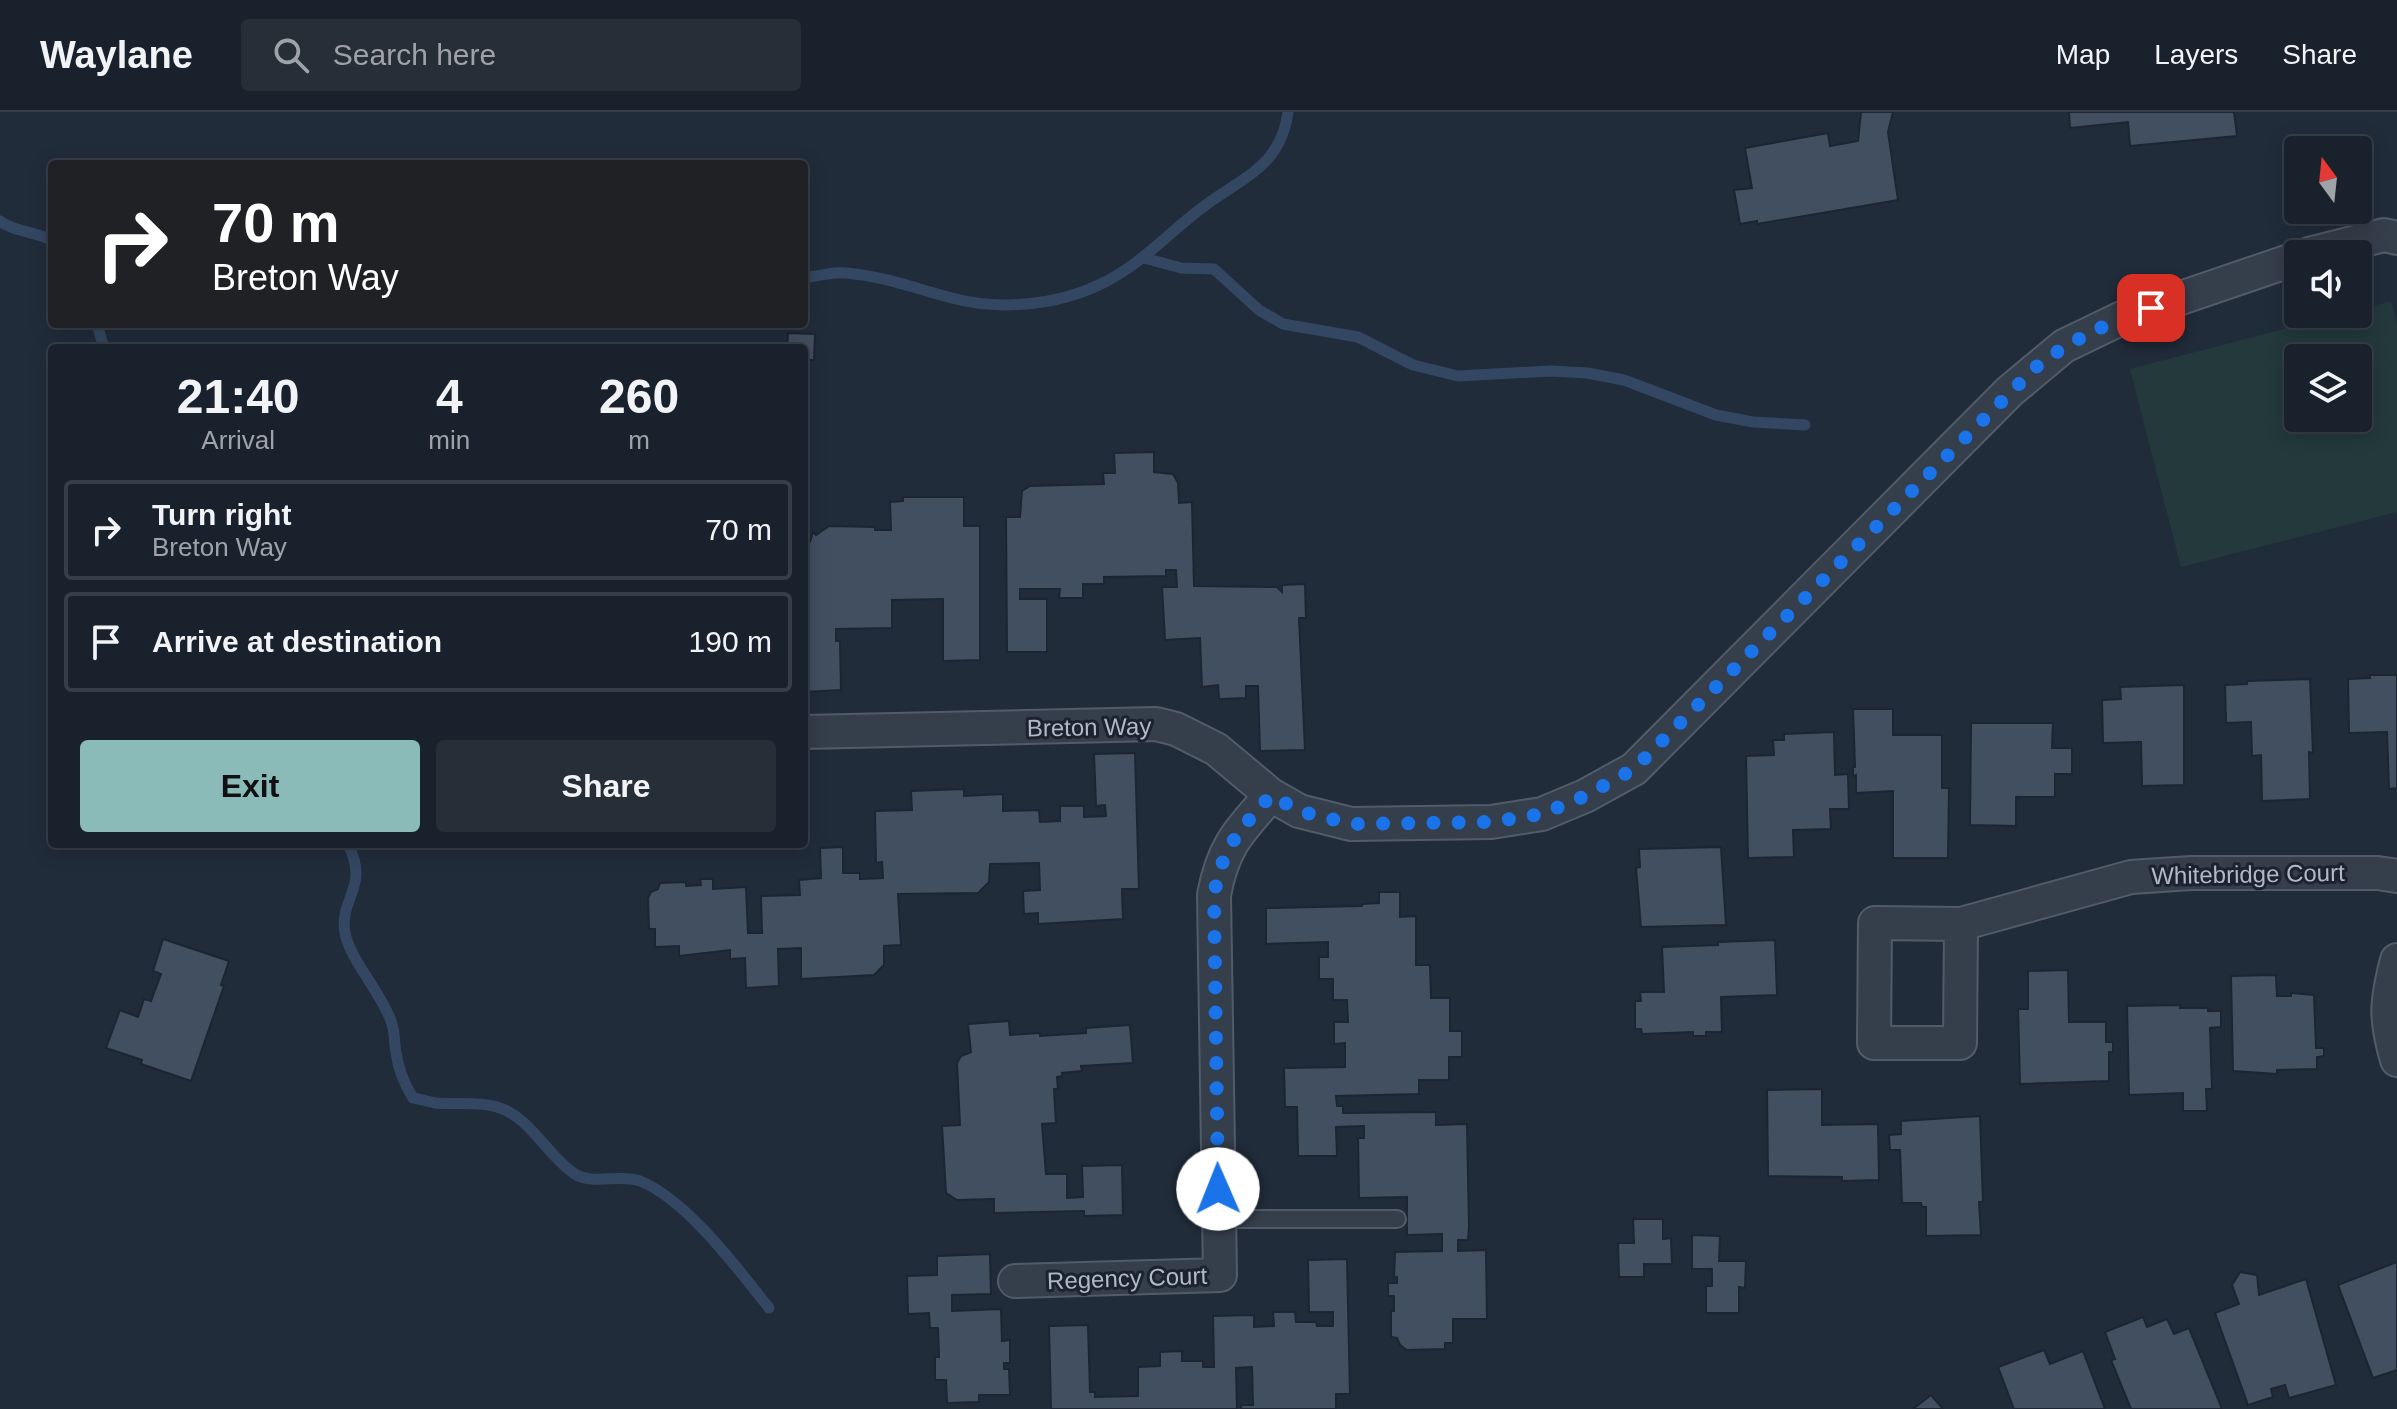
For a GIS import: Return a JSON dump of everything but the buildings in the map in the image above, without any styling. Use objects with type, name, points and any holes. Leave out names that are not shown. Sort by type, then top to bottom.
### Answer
[{"type":"street","points":[[2364,240],[2384,235],[2397,238]]},
{"type":"street","name":"Breton Way","points":[[808,732],[1156,724],[1176,729],[1216,749],[1271,795],[1299,811],[1351,824],[1491,822],[1542,814],[1585,796],[1634,769],[2010,391],[2064,346],[2122,318],[2284,263]]},
{"type":"street","name":"Regency Court","points":[[1015,1281],[1220,1275],[1214,895],[1220,865],[1234,836],[1271,795]]},
{"type":"street","name":"Whitebridge Court","points":[[1961,924],[1960,1043],[1874,1043],[1875,923],[1961,924],[2131,877],[2222,873],[2378,873],[2397,876]]},
{"type":"street","points":[[2397,960],[2388,994],[2386,1019],[2397,1060]]},
{"type":"lane","points":[[1218,1219],[1397,1219]]},
{"type":"green space","points":[[2391,301],[2397,325],[2397,512],[2181,567],[2130,369],[2288,328],[2372,328],[2372,306]]},
{"type":"waterway","points":[[808,276],[836,273],[860,275],[989,304],[1028,304],[1084,291],[1129,268],[1203,207],[1258,168],[1277,145],[1288,112]]},
{"type":"waterway","points":[[0,221],[48,238]]},
{"type":"waterway","points":[[1144,258],[1181,268],[1214,269],[1259,310],[1283,324],[1358,337],[1413,365],[1458,376],[1551,371],[1587,373],[1624,380],[1716,415],[1753,422],[1805,425]]},
{"type":"waterway","points":[[98,328],[103,344]]},
{"type":"waterway","points":[[350,848],[356,871],[344,921],[345,933],[353,954],[391,1021],[400,1070],[413,1098],[436,1103],[497,1107],[520,1119],[575,1174],[590,1179],[632,1179],[657,1190],[693,1219],[769,1308]]},
{"type":"route","points":[[1218,1189],[1214,895],[1220,865],[1234,836],[1271,795],[1299,811],[1351,824],[1491,822],[1542,814],[1585,796],[1634,769],[2036,367],[2064,346],[2122,318],[2151,308]]}]
